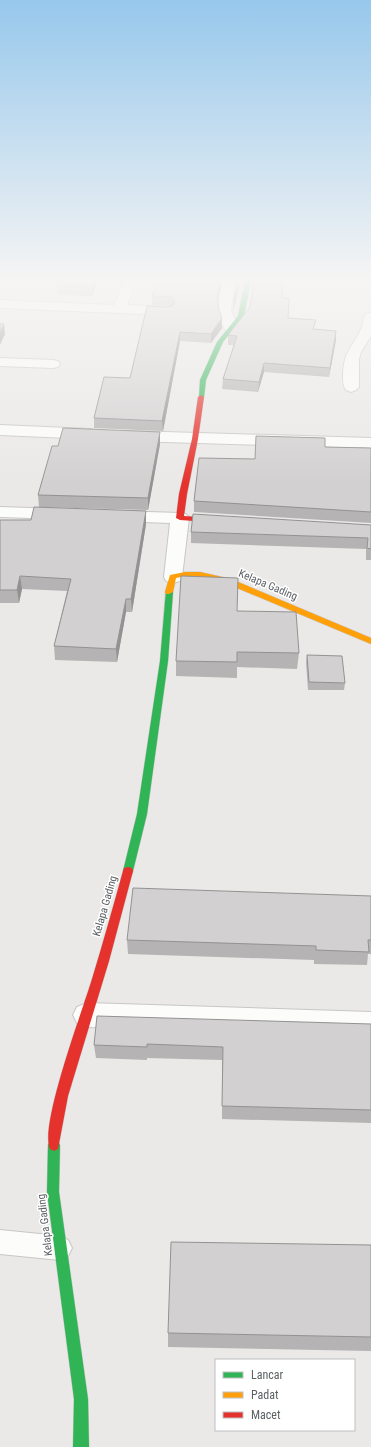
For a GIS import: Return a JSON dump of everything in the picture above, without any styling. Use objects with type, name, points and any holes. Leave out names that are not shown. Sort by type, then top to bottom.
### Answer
[{"type":"street","points":[[173,577],[183,494],[195,439],[203,380],[217,349]]},
{"type":"street","points":[[351,387],[350,375],[353,354],[356,349]]},
{"type":"street","points":[[353,354],[371,355]]},
{"type":"street","points":[[0,362],[53,364]]},
{"type":"street","points":[[0,430],[195,439],[371,443]]},
{"type":"street","points":[[0,512],[180,518],[234,522]]},
{"type":"street","name":"Kelapa Gading","points":[[81,1447],[81,1399],[53,1192],[54,1132],[64,1083],[87,1015],[125,882],[142,814],[164,661],[170,585],[173,577],[186,574],[200,574],[228,581],[371,641]]},
{"type":"street","points":[[87,1015],[371,1024]]},
{"type":"lane","points":[[0,1242],[60,1248]]},
{"type":"building","points":[[137,349],[177,349],[162,421],[94,418],[104,377],[130,378]]},
{"type":"building","points":[[233,349],[333,349],[330,368],[264,363],[259,382],[223,379]]},
{"type":"building","points":[[63,428],[160,432],[148,498],[38,495],[52,446],[58,446]]},
{"type":"building","points":[[256,436],[325,438],[325,447],[371,448],[371,512],[194,501],[199,458],[255,459]]},
{"type":"building","points":[[34,507],[146,511],[131,599],[126,599],[116,649],[54,646],[71,579],[20,576],[17,590],[0,590],[0,520],[31,520]]},
{"type":"building","points":[[193,514],[371,525],[371,549],[367,548],[368,538],[191,532]]},
{"type":"building","points":[[181,576],[238,578],[237,611],[296,612],[299,653],[237,652],[237,662],[176,661]]},
{"type":"building","points":[[307,655],[342,656],[345,683],[309,682]]},
{"type":"building","points":[[133,888],[371,896],[371,940],[368,940],[369,952],[316,950],[316,946],[127,940]]},
{"type":"building","points":[[97,1016],[371,1024],[371,1110],[222,1106],[223,1047],[147,1044],[147,1047],[94,1045]]},
{"type":"building","points":[[171,1242],[371,1245],[371,1337],[168,1333]]},
{"type":"traffic: fast","points":[[201,397],[203,380],[217,349]]},
{"type":"traffic: fast","points":[[128,871],[142,814],[164,661],[169,592]]},
{"type":"traffic: fast","points":[[54,1145],[53,1192],[81,1399],[81,1447]]},
{"type":"traffic: slow","points":[[169,592],[173,577],[185,574],[200,574],[228,581],[371,641]]},
{"type":"traffic: jam","points":[[201,397],[195,439],[183,494],[180,518],[222,521]]},
{"type":"traffic: jam","points":[[54,1145],[55,1129],[61,1096],[87,1015],[119,907],[128,871]]}]
